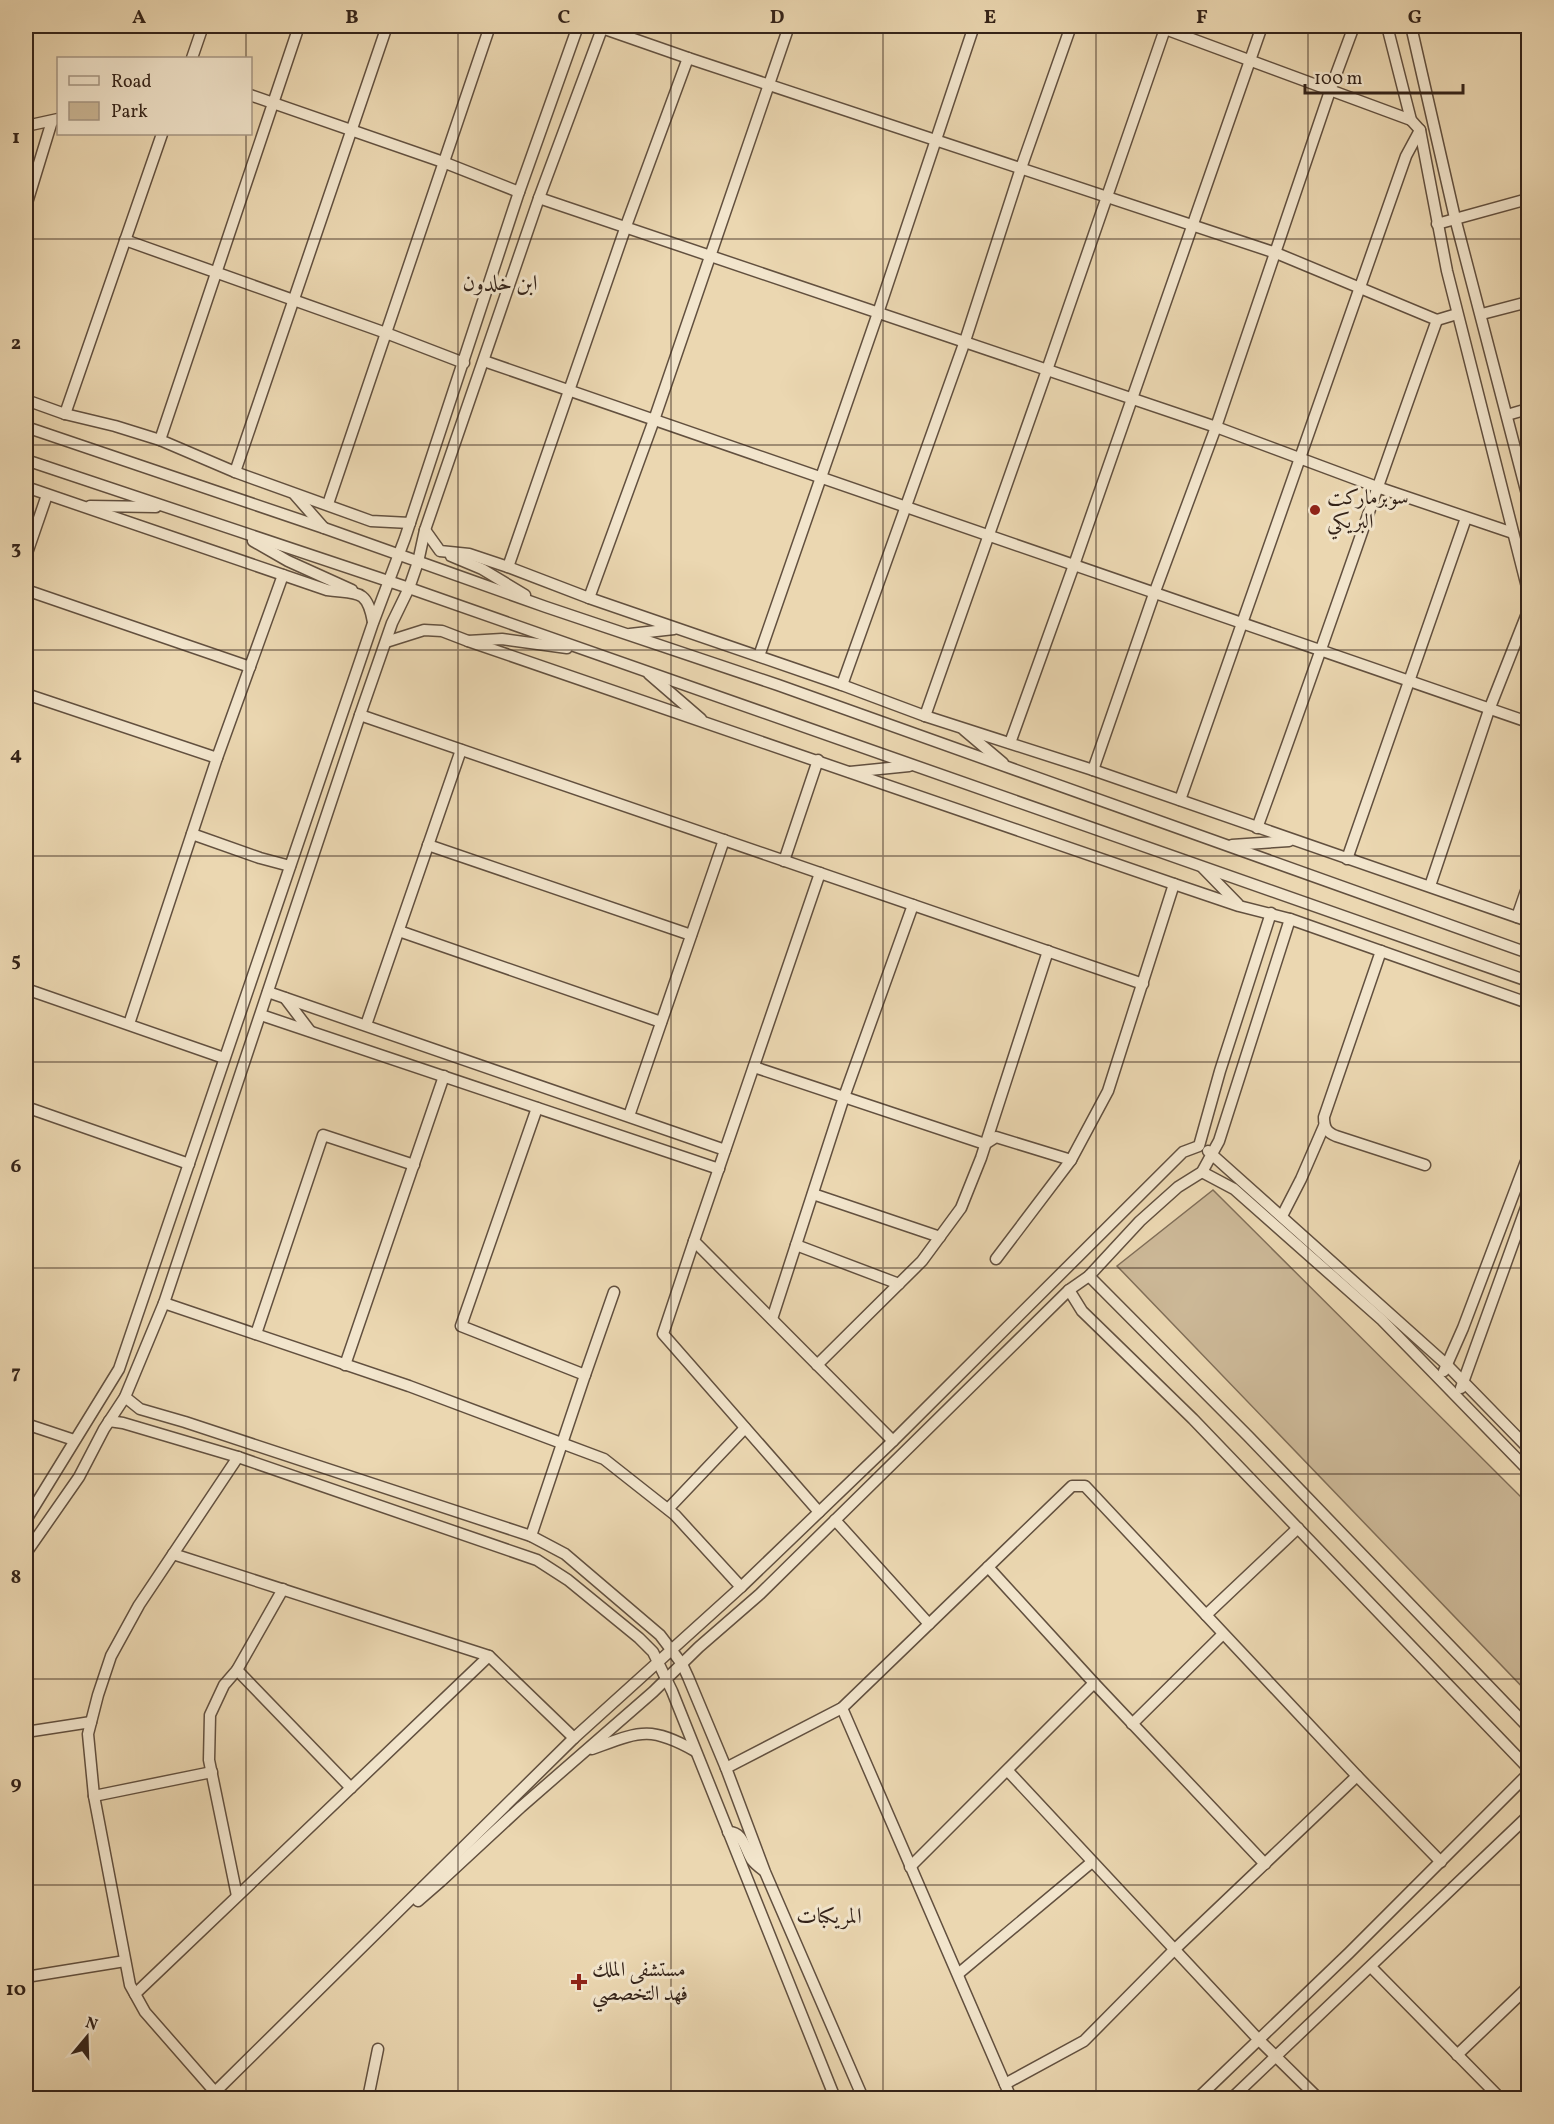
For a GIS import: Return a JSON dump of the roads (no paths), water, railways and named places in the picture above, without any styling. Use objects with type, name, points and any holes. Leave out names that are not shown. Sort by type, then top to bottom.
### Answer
[{"type":"street","points":[[192,57],[203,26]]},
{"type":"street","points":[[160,440],[299,26]]},
{"type":"street","points":[[235,472],[387,26]]},
{"type":"street","points":[[328,504],[490,26]]},
{"type":"street","points":[[26,1520],[119,1369],[373,623],[410,523],[519,192],[578,26]]},
{"type":"street","points":[[589,598],[654,420],[789,26]]},
{"type":"street","points":[[759,656],[878,313],[974,26]]},
{"type":"street","points":[[842,685],[965,341],[1021,168],[1071,26]]},
{"type":"street","points":[[925,716],[1107,197],[1163,26],[1411,120],[1420,130],[1437,224],[1457,314],[1528,591]]},
{"type":"street","points":[[1011,743],[1262,26]]},
{"type":"street","points":[[1093,770],[1154,594],[1216,427],[1330,88],[1354,26]]},
{"type":"street","points":[[1387,26],[1411,120]]},
{"type":"street","points":[[1411,26],[1455,218],[1526,478],[1528,498]]},
{"type":"street","points":[[26,1553],[79,1477],[109,1421],[125,1397],[164,1303],[360,715],[386,642],[409,588],[425,530],[539,198],[602,27],[688,58],[1276,253],[1437,320],[1457,314]]},
{"type":"street","points":[[508,567],[568,389],[688,58]]},
{"type":"street","points":[[252,96],[443,162],[519,192]]},
{"type":"street","points":[[26,126],[55,120]]},
{"type":"street","points":[[26,206],[55,120]]},
{"type":"street","points":[[1180,800],[1406,156],[1420,130]]},
{"type":"street","points":[[65,414],[162,135]]},
{"type":"street","points":[[539,198],[1216,427],[1377,487],[1513,533]]},
{"type":"street","points":[[1437,224],[1528,199]]},
{"type":"street","points":[[125,240],[464,363]]},
{"type":"street","points":[[1482,314],[1528,302]]},
{"type":"street","points":[[1257,828],[1322,652],[1377,487],[1437,320]]},
{"type":"street","points":[[484,362],[568,389],[1528,722]]},
{"type":"street","points":[[26,400],[65,414],[160,440],[235,472],[371,521],[410,523]]},
{"type":"street","points":[[1507,415],[1528,409]]},
{"type":"street","points":[[26,427],[778,685],[1528,953]]},
{"type":"street","points":[[26,460],[390,581],[1528,981]]},
{"type":"street","points":[[26,487],[327,590],[360,595]]},
{"type":"street","points":[[293,493],[324,528]]},
{"type":"street","points":[[26,556],[47,495]]},
{"type":"street","points":[[78,505],[168,508]]},
{"type":"street","points":[[1347,859],[1466,518]]},
{"type":"street","points":[[232,528],[288,561],[360,595],[369,603],[373,623]]},
{"type":"street","points":[[425,530],[440,551],[482,569],[546,607]]},
{"type":"street","points":[[440,551],[469,554],[508,567],[589,598],[925,716],[1093,770],[1528,921]]},
{"type":"street","points":[[129,1024],[217,758],[283,575]]},
{"type":"street","points":[[26,590],[250,667]]},
{"type":"street","points":[[1430,886],[1490,710],[1528,610]]},
{"type":"street","points":[[628,634],[678,628]]},
{"type":"street","points":[[386,642],[424,630],[442,631],[1174,884],[1239,906],[1290,919],[1528,1003]]},
{"type":"street","points":[[468,641],[502,639],[589,651]]},
{"type":"street","points":[[644,670],[706,723]]},
{"type":"street","points":[[26,694],[217,758]]},
{"type":"street","points":[[360,715],[1143,984]]},
{"type":"street","points":[[961,727],[1007,767]]},
{"type":"street","points":[[366,1025],[462,750]]},
{"type":"street","points":[[784,861],[818,760]]},
{"type":"street","points":[[847,772],[914,765]]},
{"type":"street","points":[[192,834],[290,866]]},
{"type":"street","points":[[628,1116],[724,840]]},
{"type":"street","points":[[1226,845],[1295,840]]},
{"type":"street","points":[[428,846],[691,935]]},
{"type":"street","points":[[1200,866],[1239,906]]},
{"type":"street","points":[[819,1512],[663,1334],[820,873]]},
{"type":"street","points":[[996,1259],[1071,1160],[1107,1091],[1174,884]]},
{"type":"street","points":[[1517,917],[1528,885]]},
{"type":"street","points":[[772,1319],[844,1097],[913,905]]},
{"type":"street","points":[[1199,1146],[1220,1071],[1271,913]]},
{"type":"street","points":[[369,1941],[441,1881],[760,1594],[1068,1290],[1089,1276],[1140,1221],[1178,1187],[1202,1172],[1214,1154],[1290,919]]},
{"type":"street","points":[[399,931],[661,1023]]},
{"type":"street","points":[[818,1365],[922,1262],[961,1208],[985,1144],[1048,951]]},
{"type":"street","points":[[1282,1216],[1324,1126],[1324,1117],[1381,951]]},
{"type":"street","points":[[26,989],[224,1058]]},
{"type":"street","points":[[268,992],[725,1150]]},
{"type":"street","points":[[285,998],[310,1031]]},
{"type":"street","points":[[261,1015],[719,1169]]},
{"type":"street","points":[[754,1067],[985,1144]]},
{"type":"street","points":[[345,1365],[444,1076]]},
{"type":"street","points":[[26,1107],[189,1164]]},
{"type":"street","points":[[537,1108],[461,1326],[585,1375]]},
{"type":"street","points":[[1324,1126],[1329,1133],[1336,1136],[1425,1165]]},
{"type":"street","points":[[256,1334],[323,1135],[414,1165]]},
{"type":"street","points":[[985,1144],[996,1137],[1071,1160]]},
{"type":"street","points":[[238,1457],[139,1605],[111,1656],[88,1734],[94,1796],[130,1985],[145,2012],[212,2096],[574,1738],[741,1587],[893,1441],[1183,1152],[1199,1146],[1214,1154],[1447,1365],[1528,1448]]},
{"type":"street","points":[[1440,1379],[1463,1328],[1528,1156]]},
{"type":"street","points":[[1202,1172],[1234,1189],[1382,1320],[1528,1470]]},
{"type":"street","points":[[813,1194],[940,1237]]},
{"type":"street","points":[[1457,1396],[1528,1202]]},
{"type":"street","points":[[694,1241],[893,1441]]},
{"type":"street","points":[[796,1245],[899,1284]]},
{"type":"street","points":[[1089,1276],[1248,1436],[1528,1726]]},
{"type":"street","points":[[1068,1290],[1082,1311],[1193,1419],[1528,1768]]},
{"type":"street","points":[[531,1536],[615,1292]]},
{"type":"street","points":[[164,1303],[410,1386],[604,1459],[668,1509],[741,1587]]},
{"type":"street","points":[[125,1397],[140,1409],[531,1536],[565,1554],[660,1635],[682,1664],[726,1768],[765,1872],[864,2098]]},
{"type":"street","points":[[109,1421],[238,1457],[537,1560],[568,1581],[639,1638],[652,1652],[666,1679],[835,2098]]},
{"type":"street","points":[[26,1424],[74,1440]]},
{"type":"street","points":[[668,1509],[746,1428]]},
{"type":"street","points":[[726,1768],[842,1708],[1072,1486],[1085,1486],[1357,1776],[1441,1862]]},
{"type":"street","points":[[835,1520],[929,1624]]},
{"type":"street","points":[[1206,1615],[1298,1528]]},
{"type":"street","points":[[173,1554],[489,1656],[574,1738]]},
{"type":"street","points":[[988,1567],[1265,1864]]},
{"type":"street","points":[[237,1896],[210,1760],[210,1715],[224,1685],[237,1671],[283,1590]]},
{"type":"street","points":[[1132,1724],[1223,1634]]},
{"type":"street","points":[[135,1994],[489,1656]]},
{"type":"street","points":[[237,1671],[351,1788]]},
{"type":"street","points":[[910,1867],[1094,1683]]},
{"type":"street","points":[[842,1708],[1011,2098]]},
{"type":"street","points":[[26,1732],[91,1722]]},
{"type":"street","points":[[586,1751],[634,1733],[652,1733],[668,1737],[695,1751]]},
{"type":"street","points":[[1008,1771],[1259,2040],[1318,2098]]},
{"type":"street","points":[[94,1796],[212,1772]]},
{"type":"street","points":[[1198,2098],[1441,1862],[1528,1774]]},
{"type":"street","points":[[1005,2084],[1084,2041],[1174,1950],[1357,1776]]},
{"type":"street","points":[[1232,2098],[1528,1816]]},
{"type":"street","points":[[728,1832],[739,1835],[752,1860],[765,1872]]},
{"type":"street","points":[[958,1974],[1092,1862]]},
{"type":"street","points":[[26,1977],[125,1961]]},
{"type":"street","points":[[1371,1967],[1500,2098]]},
{"type":"street","points":[[1458,2055],[1528,1987]]},
{"type":"street","points":[[368,2098],[378,2049]]},
{"type":"place","name":"سوبرماركت البريكي","points":[[1315,510]]},
{"type":"place","name":"مستشفى الملك فهد التخصصي","points":[[579,1982]]},
{"type":"district","name":"ابن خلدون","points":[[500,284]]},
{"type":"district","name":"المريكبات","points":[[829,1917]]}]
